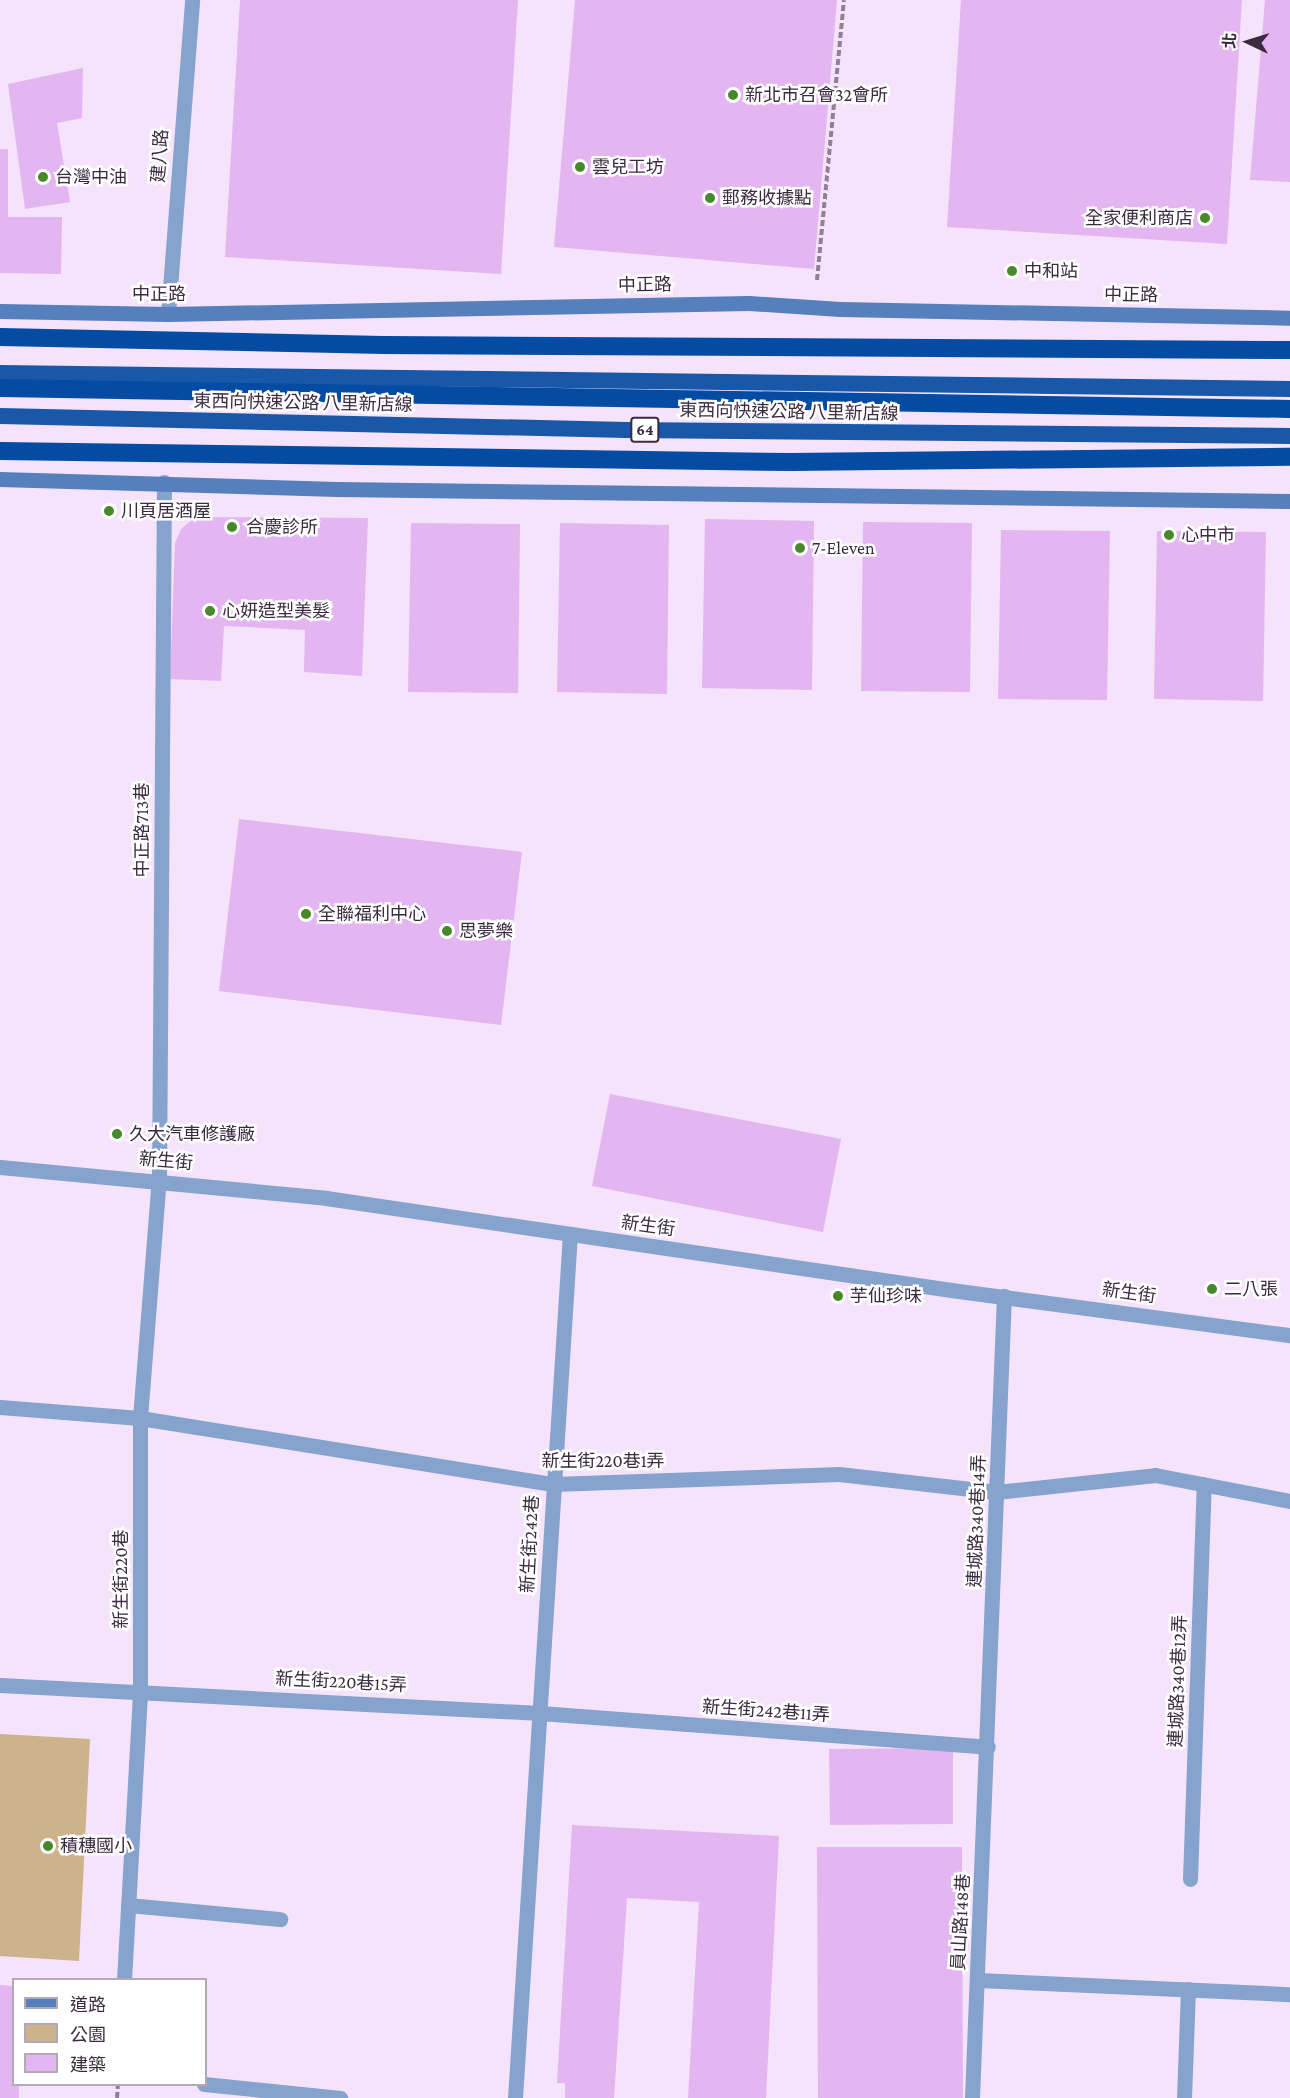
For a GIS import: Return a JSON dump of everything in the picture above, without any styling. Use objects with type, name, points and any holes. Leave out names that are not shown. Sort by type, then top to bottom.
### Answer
[{"type":"highway","points":[[0,337],[384,345],[1290,350]]},
{"type":"highway","name":"東西向快速公路 八里新店線","points":[[0,374],[1290,389]]},
{"type":"highway","points":[[0,388],[1290,409]]},
{"type":"highway","name":"東西向快速公路 八里新店線","points":[[0,416],[615,430],[1290,436]]},
{"type":"highway","points":[[0,451],[790,462],[1290,457]]},
{"type":"main road","name":"中正路","points":[[0,311],[168,314],[815,304],[840,309],[1290,318]]},
{"type":"main road","points":[[0,479],[164,482],[336,489],[1290,501]]},
{"type":"street","name":"建八路","points":[[168,314],[192,0]]},
{"type":"street","name":"中正路713巷","points":[[159,1179],[164,482]]},
{"type":"street","name":"新生街","points":[[0,1167],[159,1179],[327,1198],[1290,1335]]},
{"type":"street","name":"新生街220巷","points":[[124,1978],[140,1690],[140,1418],[159,1179]]},
{"type":"street","name":"新生街242巷","points":[[515,2098],[570,1234]]},
{"type":"street","name":"連城路340巷14弄","points":[[988,1748],[1004,1296]]},
{"type":"street","name":"新生街220巷1弄","points":[[0,1407],[140,1418],[553,1484],[839,1474],[997,1492]]},
{"type":"street","points":[[997,1492],[1155,1475],[1290,1501]]},
{"type":"street","name":"連城路340巷12弄","points":[[1190,1879],[1204,1484]]},
{"type":"street","name":"新生街220巷15弄","points":[[0,1685],[140,1690],[540,1713]]},
{"type":"street","name":"新生街242巷11弄","points":[[540,1713],[988,1748]]},
{"type":"street","name":"員山路148巷","points":[[972,2098],[988,1748]]},
{"type":"street","points":[[128,1905],[280,1919]]},
{"type":"street","points":[[978,1980],[1290,1994]]},
{"type":"street","points":[[1184,2098],[1188,1989]]},
{"type":"street","points":[[207,2085],[340,2098]]},
{"type":"path","points":[[815,304],[844,0]]},
{"type":"green space","name":"積穗國小","points":[[0,1734],[90,1739],[79,1961],[0,1956]]},
{"type":"building","points":[[240,0],[518,0],[501,274],[225,257]]},
{"type":"building","points":[[575,0],[837,0],[814,269],[554,247]]},
{"type":"building","points":[[961,0],[1242,0],[1227,244],[947,227]]},
{"type":"building","points":[[1265,0],[1290,0],[1290,182],[1250,180]]},
{"type":"building","points":[[83,68],[82,118],[57,123],[70,202],[25,209],[8,84]]},
{"type":"building","points":[[0,149],[8,149],[8,217],[62,217],[61,274],[0,273]]},
{"type":"building","points":[[195,517],[368,518],[362,676],[304,672],[305,630],[224,626],[221,681],[170,679],[175,543],[181,529]]},
{"type":"building","points":[[705,519],[814,521],[812,690],[702,688]]},
{"type":"building","points":[[863,522],[972,523],[970,692],[861,691]]},
{"type":"building","points":[[411,523],[520,524],[518,693],[408,692]]},
{"type":"building","points":[[560,523],[669,525],[667,694],[557,692]]},
{"type":"building","points":[[1001,530],[1110,531],[1107,700],[998,699]]},
{"type":"building","points":[[1157,531],[1266,532],[1263,701],[1154,699]]},
{"type":"building","points":[[239,819],[522,852],[501,1025],[219,991]]},
{"type":"building","points":[[610,1094],[841,1139],[823,1232],[592,1186]]},
{"type":"building","points":[[953,1748],[953,1824],[830,1825],[829,1749]]},
{"type":"building","points":[[572,1825],[779,1836],[766,2098],[688,2098],[699,1902],[627,1898],[614,2098],[565,2098],[565,2083],[557,2083]]},
{"type":"building","points":[[817,1847],[962,1847],[963,2098],[818,2098]]},
{"type":"building","points":[[0,1985],[12,1986],[12,2086],[19,2086],[19,2098],[0,2098]]},
{"type":"place","name":"新北市召會32會所","points":[[733,95]]},
{"type":"place","name":"雲兒工坊","points":[[580,167]]},
{"type":"place","name":"台灣中油","points":[[43,177]]},
{"type":"place","name":"郵務收據點","points":[[710,198]]},
{"type":"place","name":"全家便利商店","points":[[1205,218]]},
{"type":"place","name":"中和站","points":[[1012,271]]},
{"type":"place","name":"川頁居酒屋","points":[[109,511]]},
{"type":"place","name":"合慶診所","points":[[232,527]]},
{"type":"place","name":"心中市","points":[[1169,535]]},
{"type":"place","name":"7-Eleven","points":[[800,548]]},
{"type":"place","name":"心妍造型美髮","points":[[210,611]]},
{"type":"place","name":"全聯福利中心","points":[[306,914]]},
{"type":"place","name":"思夢樂","points":[[447,931]]},
{"type":"place","name":"久大汽車修護廠","points":[[117,1134]]},
{"type":"place","name":"二八張","points":[[1212,1289]]},
{"type":"place","name":"芋仙珍味","points":[[838,1296]]},
{"type":"place","name":"積穗國小","points":[[48,1846]]}]
